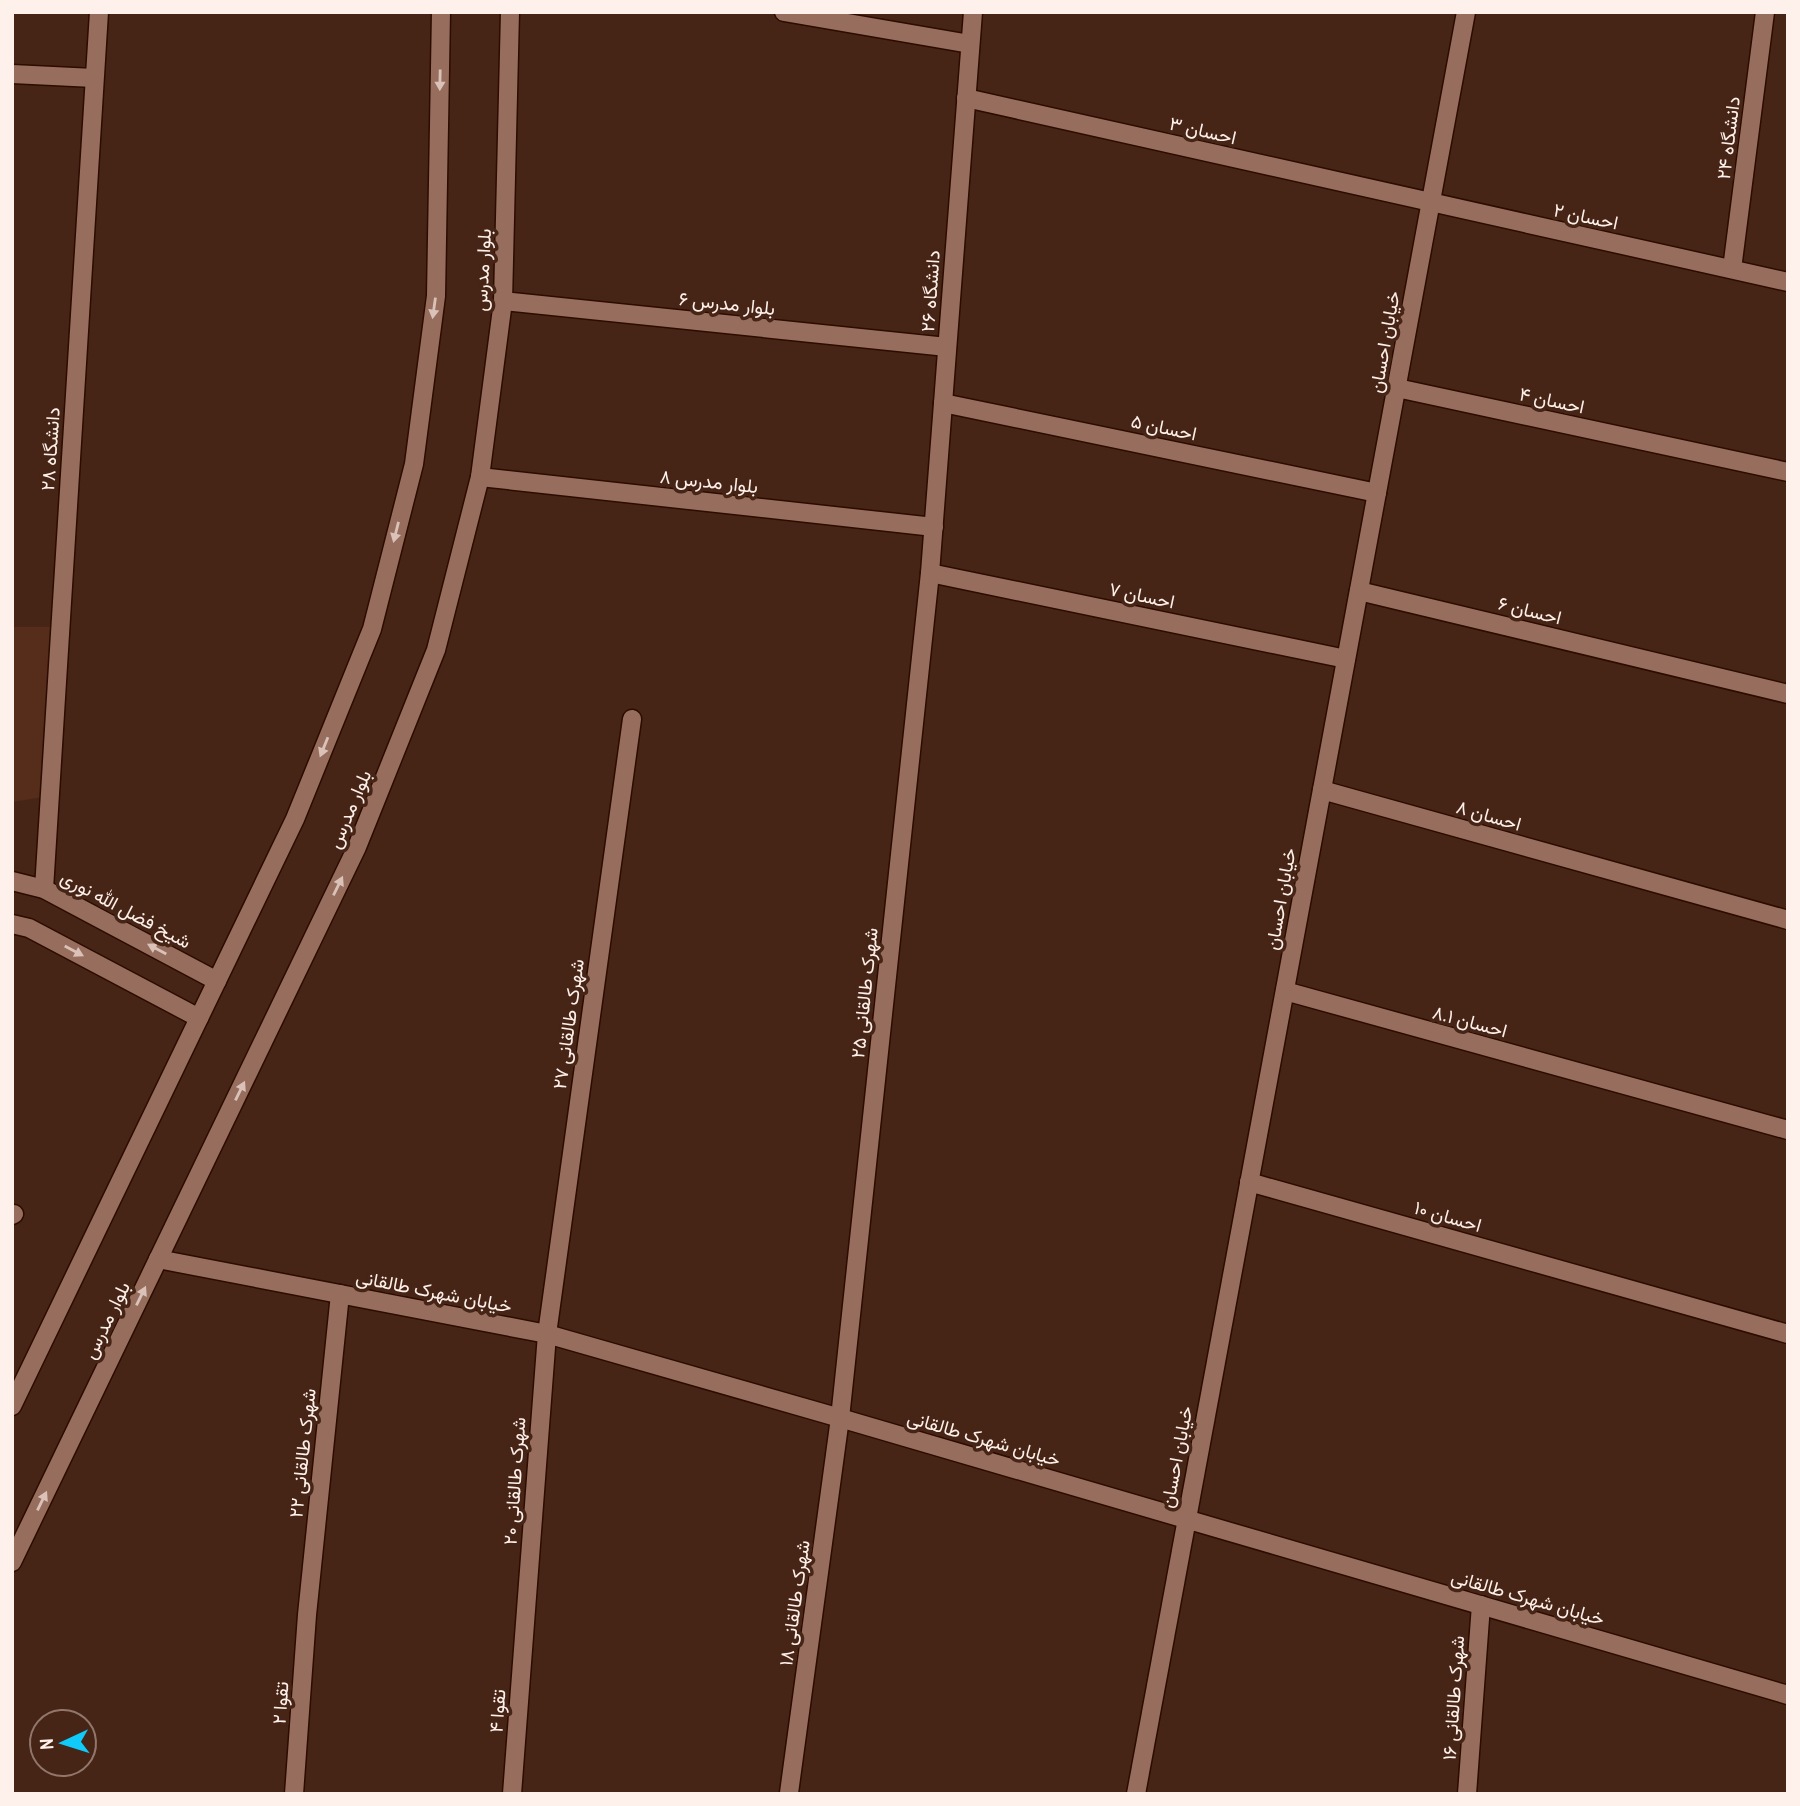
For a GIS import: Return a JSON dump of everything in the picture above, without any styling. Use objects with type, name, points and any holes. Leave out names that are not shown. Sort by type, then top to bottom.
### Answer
[{"type":"street","name":"دانشگاه ۲۸","points":[[44,889],[99,12]]},
{"type":"street","points":[[12,1406],[295,819],[372,629],[414,464],[436,296],[441,12]]},
{"type":"street","name":"بلوار مدرس","points":[[12,1562],[358,847],[436,650],[480,477],[503,301],[510,12]]},
{"type":"street","points":[[784,12],[970,44]]},
{"type":"street","name":"دانشگاه ۲۶","points":[[930,573],[972,12]]},
{"type":"street","name":"خیابان احسان","points":[[1136,1794],[1466,12]]},
{"type":"street","name":"دانشگاه ۲۴","points":[[1732,270],[1765,12]]},
{"type":"street","points":[[12,74],[94,78]]},
{"type":"street","name":"احسان ۳","points":[[966,98],[1431,203]]},
{"type":"street","name":"احسان ۲","points":[[1431,203],[1788,282]]},
{"type":"street","name":"بلوار مدرس ۶","points":[[503,301],[947,347]]},
{"type":"street","name":"احسان ۴","points":[[1397,388],[1788,472]]},
{"type":"street","name":"احسان ۵","points":[[943,403],[1377,493]]},
{"type":"street","name":"بلوار مدرس ۸","points":[[480,477],[934,527]]},
{"type":"street","name":"احسان ۷","points":[[930,573],[1346,659]]},
{"type":"street","name":"شهرک طالقانی ۲۵","points":[[840,1418],[930,573]]},
{"type":"street","name":"احسان ۶","points":[[1359,591],[1788,694]]},
{"type":"street","name":"شهرک طالقانی ۲۷","points":[[547,1334],[632,719]]},
{"type":"street","name":"احسان ۸","points":[[1322,790],[1788,920]]},
{"type":"street","name":"شیخ فضل الله نوری","points":[[12,881],[44,889],[217,981]]},
{"type":"street","points":[[12,923],[29,928],[199,1018]]},
{"type":"street","name":"احسان ۸.۱","points":[[1285,991],[1788,1130]]},
{"type":"street","name":"احسان ۱۰","points":[[1249,1182],[1788,1334]]},
{"type":"street","name":"خیابان شهرک طالقانی","points":[[158,1259],[547,1334],[1788,1695]]},
{"type":"street","name":"شهرک طالقانی ۲۲","points":[[307,1615],[340,1294]]},
{"type":"street","name":"شهرک طالقانی ۲۰","points":[[524,1631],[547,1334]]},
{"type":"street","name":"شهرک طالقانی ۱۸","points":[[789,1793],[840,1418]]},
{"type":"street","name":"شهرک طالقانی ۱۶","points":[[1467,1794],[1481,1605]]},
{"type":"street","name":"تقوا ۲","points":[[295,1794],[307,1615]]},
{"type":"street","name":"تقوا ۴","points":[[512,1794],[524,1631]]},
{"type":"shaded area","points":[[12,627],[60,627],[50,796],[12,802]]}]
